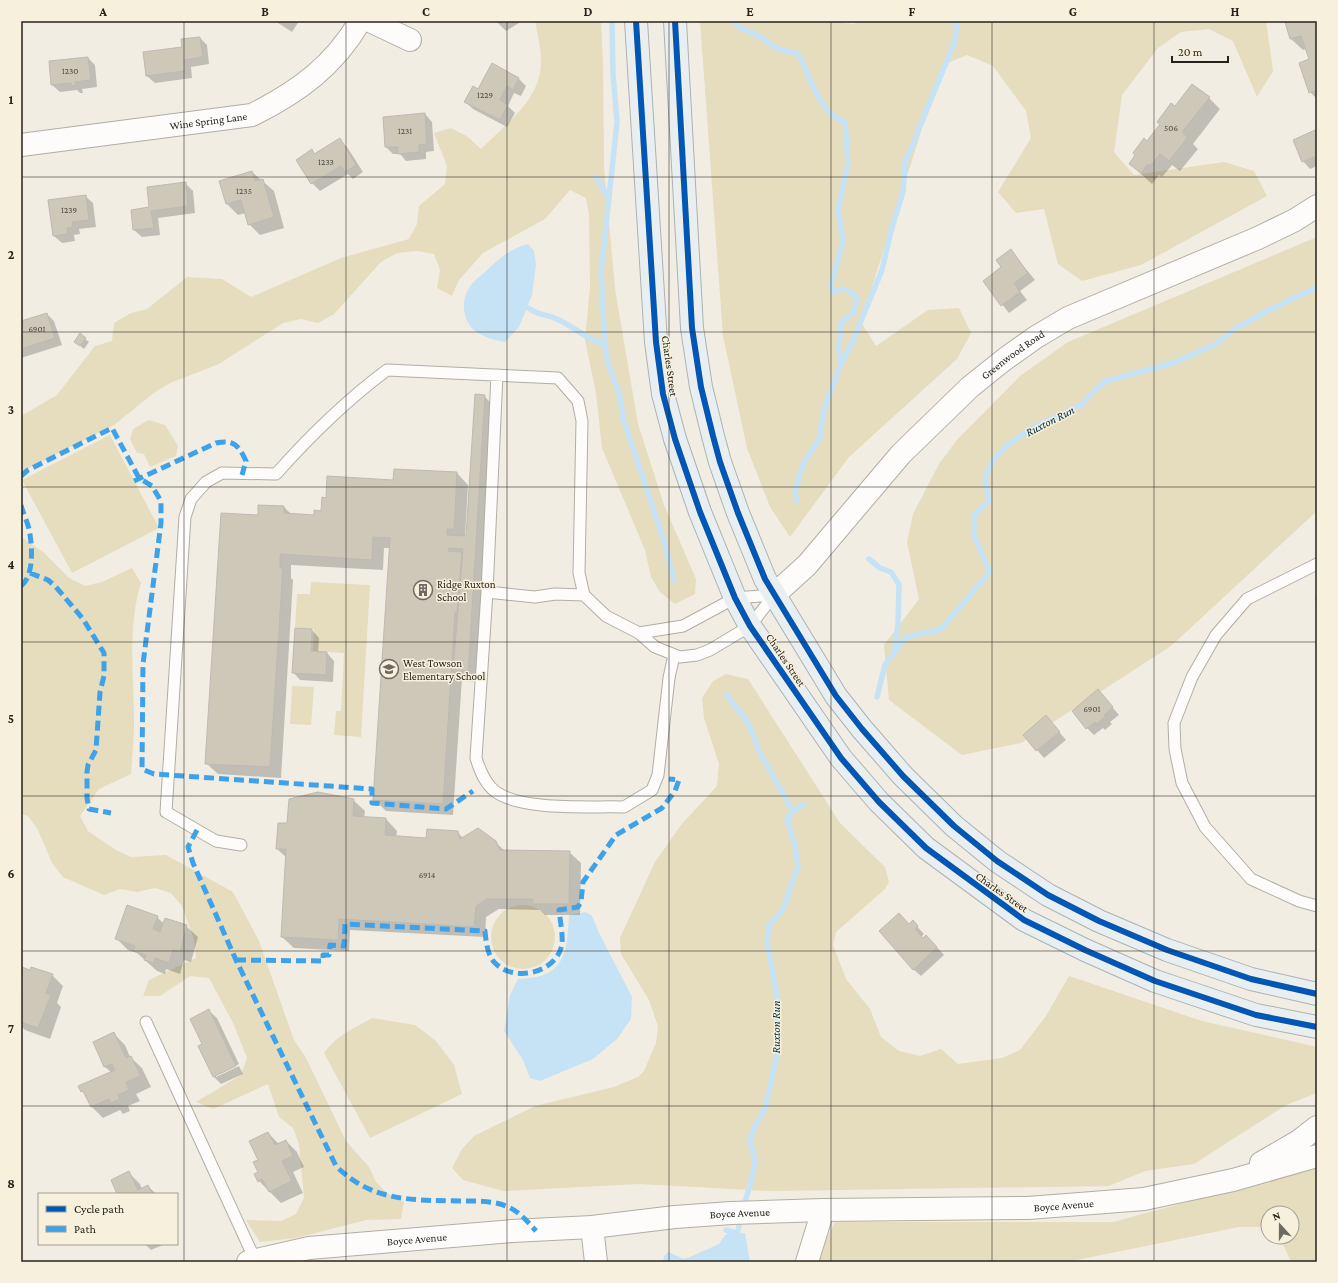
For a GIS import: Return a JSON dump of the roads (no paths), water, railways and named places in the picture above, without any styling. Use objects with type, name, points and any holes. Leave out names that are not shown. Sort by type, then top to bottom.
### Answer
[{"type":"main road","name":"Charles Street","points":[[636,21],[656,342],[663,394],[675,439],[698,506],[735,598],[750,626],[841,758],[879,802],[926,848],[977,887],[1024,920],[1085,950],[1155,981],[1256,1015],[1317,1027]]},
{"type":"main road","name":"Charles Street","points":[[675,21],[692,328],[701,387],[720,462],[753,551],[774,595],[836,696],[862,729],[903,776],[954,826],[997,861],[1048,895],[1099,921],[1167,950],[1251,979],[1317,994]]},
{"type":"street","name":"Wine Spring Lane","points":[[21,145],[252,115],[275,104],[319,72],[337,55],[360,21]]},
{"type":"street","points":[[370,21],[410,40]]},
{"type":"street","name":"Greenwood Road","points":[[774,595],[807,565],[901,454],[936,419],[970,387],[1036,337],[1068,318],[1258,238],[1295,220],[1317,206]]},
{"type":"street","name":"Boyce Avenue","points":[[1232,1180],[1299,1142],[1317,1127]]},
{"type":"street","name":"Boyce Avenue","points":[[253,1261],[309,1248],[512,1231],[592,1227],[675,1217],[741,1212],[1028,1208],[1107,1203],[1144,1199],[1232,1180],[1317,1156]]},
{"type":"street","points":[[807,1262],[823,1210]]},
{"type":"street","points":[[592,1227],[596,1262]]},
{"type":"lane","points":[[241,845],[216,841],[166,812],[185,517],[191,499],[206,482],[222,474],[276,474],[290,457],[368,385],[387,370],[558,378],[578,401],[582,421],[579,573],[584,595],[606,616],[639,633],[655,647],[680,657],[704,652],[725,642],[750,626],[774,595]]},
{"type":"lane","points":[[497,375],[487,592],[476,758],[483,777],[495,791],[511,800],[529,804],[624,807],[652,790],[658,775],[674,655]]},
{"type":"lane","points":[[1317,564],[1247,599],[1216,635],[1192,676],[1174,722],[1174,749],[1182,783],[1205,827],[1251,879],[1299,901],[1317,906]]},
{"type":"lane","points":[[487,592],[535,597],[555,594],[584,595]]},
{"type":"lane","points":[[639,633],[682,626],[735,598],[774,595]]},
{"type":"lane","points":[[146,1022],[253,1261]]},
{"type":"water","points":[[528,244],[534,251],[536,265],[532,295],[519,327],[505,342],[481,335],[470,326],[465,316],[464,300],[468,290],[475,280],[499,259],[510,251]]},
{"type":"water","points":[[586,912],[592,916],[599,933],[632,997],[631,1019],[617,1039],[593,1059],[540,1081],[530,1078],[523,1060],[504,1031],[510,995],[518,979],[534,978],[546,974],[554,969],[564,952],[567,941],[569,915]]},
{"type":"water","points":[[745,1233],[750,1262],[663,1262],[664,1256],[668,1252],[684,1259],[719,1244],[726,1234]]},
{"type":"waterway","points":[[612,21],[613,74],[617,122],[601,273],[605,345],[608,364],[620,396],[623,418],[665,544],[674,580]]},
{"type":"waterway","points":[[733,21],[738,26],[759,36],[778,49],[796,53],[801,58],[817,95],[823,104],[836,118],[845,122],[848,164],[838,209],[843,241],[831,286],[833,292],[843,289],[857,298],[854,312],[841,323],[839,346],[840,365]]},
{"type":"waterway","points":[[797,501],[795,490],[804,462],[819,440],[825,406],[840,366],[852,343],[882,270],[891,231],[903,192],[905,163],[955,41],[957,21]]},
{"type":"waterway","points":[[596,177],[609,198]]},
{"type":"waterway","name":"Ruxton Run","points":[[877,697],[885,665],[906,637],[941,629],[990,572],[974,536],[974,515],[989,501],[985,477],[994,459],[1008,445],[1033,427],[1081,405],[1106,381],[1173,363],[1216,344],[1234,329],[1317,287]]},
{"type":"waterway","points":[[528,308],[557,319],[592,340],[605,345]]},
{"type":"waterway","points":[[869,559],[880,568],[891,572],[899,584],[898,624],[894,652]]},
{"type":"waterway","points":[[727,695],[748,723],[760,753],[793,811]]},
{"type":"waterway","name":"Ruxton Run","points":[[743,1208],[752,1179],[755,1161],[750,1140],[755,1126],[765,1109],[777,1055],[776,991],[767,941],[769,925],[783,910],[798,866],[795,845],[787,819],[793,811],[804,805]]},
{"type":"waterway","name":"Ruxton Run","points":[[736,1239],[741,1217]]},
{"type":"waterway","points":[[726,1230],[736,1233]]},
{"type":"place","name":"Ridge Ruxton School","points":[[423,590]]},
{"type":"place","name":"West Towson Elementary School","points":[[389,669]]}]
